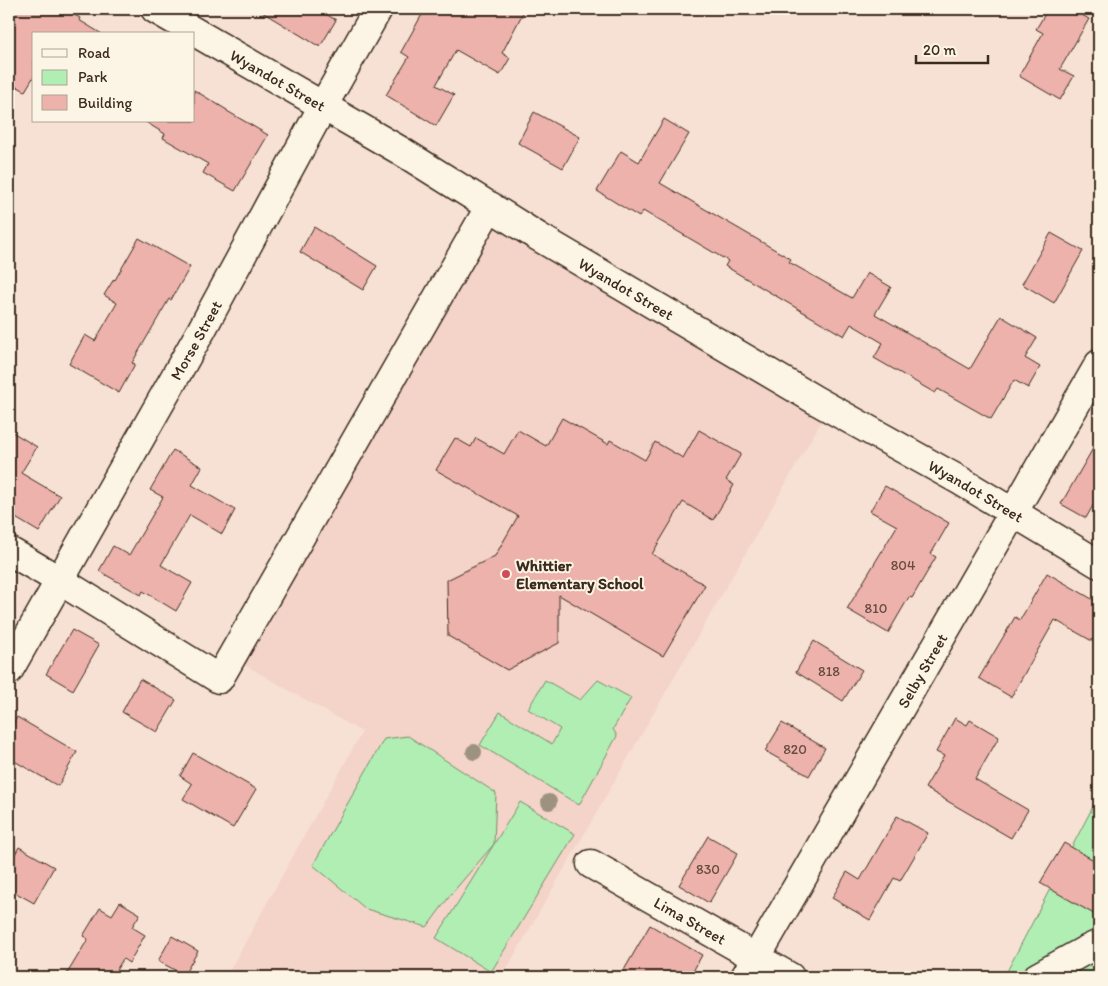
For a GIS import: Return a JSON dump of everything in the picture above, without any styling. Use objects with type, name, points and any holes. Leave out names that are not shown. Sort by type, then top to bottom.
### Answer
[{"type":"street","name":"Wyandot Street","points":[[155,9],[195,32]]},
{"type":"street","name":"Morse Street","points":[[9,670],[201,331],[378,9]]},
{"type":"street","name":"Wyandot Street","points":[[195,32],[401,151],[537,236],[823,404],[1013,512],[1099,564]]},
{"type":"street","points":[[9,551],[219,678],[490,206]]},
{"type":"street","name":"Selby Street","points":[[751,968],[1099,364]]},
{"type":"street","name":"Lima Street","points":[[591,864],[751,968],[790,977]]},
{"type":"street","points":[[1036,977],[1099,944]]},
{"type":"shaded area","name":"Whittier Elementary School","points":[[490,206],[829,408],[502,977],[226,977],[362,732],[231,657]]},
{"type":"green space","points":[[545,680],[580,700],[598,680],[631,698],[613,729],[617,736],[579,805],[480,745],[500,712],[552,744],[560,729],[528,709]]},
{"type":"green space","points":[[408,736],[496,793],[494,844],[452,893],[427,927],[366,909],[313,865],[384,739]]},
{"type":"green space","points":[[1099,795],[1099,977],[1004,977]]},
{"type":"green space","points":[[520,802],[575,834],[491,972],[436,938]]},
{"type":"building","points":[[9,9],[64,9],[99,32],[32,32],[32,79],[25,91],[9,82]]},
{"type":"building","points":[[257,9],[317,9],[336,20],[320,47]]},
{"type":"building","points":[[425,9],[525,9],[502,53],[510,58],[500,75],[456,50],[436,85],[454,95],[436,126],[386,95],[409,57],[401,52]]},
{"type":"building","points":[[1048,9],[1071,9],[1089,19],[1060,69],[1074,76],[1060,100],[1019,76],[1043,33],[1036,29]]},
{"type":"building","points":[[195,91],[268,135],[235,191],[203,173],[208,164],[163,138],[165,134],[146,122],[195,122]]},
{"type":"building","points":[[534,112],[580,137],[563,168],[518,143]]},
{"type":"building","points":[[664,119],[689,134],[660,183],[791,259],[789,262],[852,298],[867,273],[891,287],[875,314],[970,369],[1001,316],[1037,338],[1025,358],[1040,367],[1028,388],[1014,380],[991,419],[938,389],[935,393],[874,358],[883,343],[851,324],[844,336],[725,266],[728,261],[643,211],[639,217],[597,191],[621,151],[639,162]]},
{"type":"building","points":[[314,227],[377,266],[363,290],[300,252]]},
{"type":"building","points":[[1051,233],[1083,251],[1054,303],[1022,284]]},
{"type":"building","points":[[139,238],[190,267],[132,363],[135,364],[119,393],[69,364],[85,335],[95,341],[117,303],[104,295],[115,280]]},
{"type":"building","points":[[562,418],[608,444],[610,440],[645,460],[655,442],[683,458],[699,430],[741,454],[726,480],[734,485],[713,520],[683,502],[652,554],[705,585],[663,656],[559,595],[559,643],[507,670],[448,636],[447,580],[495,556],[518,516],[436,470],[455,438],[471,447],[476,438],[504,454],[518,430],[546,446]]},
{"type":"building","points":[[9,430],[37,447],[21,473],[60,496],[39,532],[9,514]]},
{"type":"building","points":[[1099,438],[1099,495],[1086,518],[1061,504]]},
{"type":"building","points":[[173,450],[202,467],[192,485],[235,510],[222,534],[190,515],[161,565],[192,583],[176,611],[143,591],[141,595],[99,571],[113,546],[129,555],[163,497],[150,490]]},
{"type":"building","points":[[885,486],[949,523],[931,554],[936,557],[912,598],[909,597],[888,633],[847,609],[897,526],[870,511]]},
{"type":"building","points":[[1047,573],[1099,603],[1099,645],[1055,620],[1011,697],[979,678],[1015,617],[1020,620]]},
{"type":"building","points":[[72,630],[99,645],[73,690],[46,674]]},
{"type":"building","points":[[814,641],[862,670],[843,701],[796,672]]},
{"type":"building","points":[[140,679],[176,700],[157,732],[122,712]]},
{"type":"building","points":[[17,717],[77,752],[58,786],[9,758],[9,731]]},
{"type":"building","points":[[955,718],[967,725],[970,720],[999,737],[975,779],[1028,810],[1011,838],[925,788],[944,756],[936,752]]},
{"type":"building","points":[[782,723],[825,748],[809,776],[765,751]]},
{"type":"building","points":[[193,753],[256,789],[233,828],[183,799],[192,784],[180,776]]},
{"type":"building","points":[[897,816],[928,833],[900,881],[894,878],[870,920],[832,898],[847,872],[860,880]]},
{"type":"building","points":[[708,836],[738,853],[709,903],[679,885]]},
{"type":"building","points":[[1064,843],[1099,863],[1099,917],[1040,883]]},
{"type":"building","points":[[19,847],[54,867],[34,903],[9,889],[9,865]]},
{"type":"building","points":[[120,902],[140,914],[132,927],[145,935],[129,963],[123,959],[112,977],[65,977],[88,939],[83,936],[100,908],[112,915]]},
{"type":"building","points":[[650,925],[702,955],[690,977],[620,977]]},
{"type":"building","points":[[172,936],[198,951],[184,975],[158,961]]},
{"type":"place","name":"Whittier Elementary School","points":[[506,574]]}]
